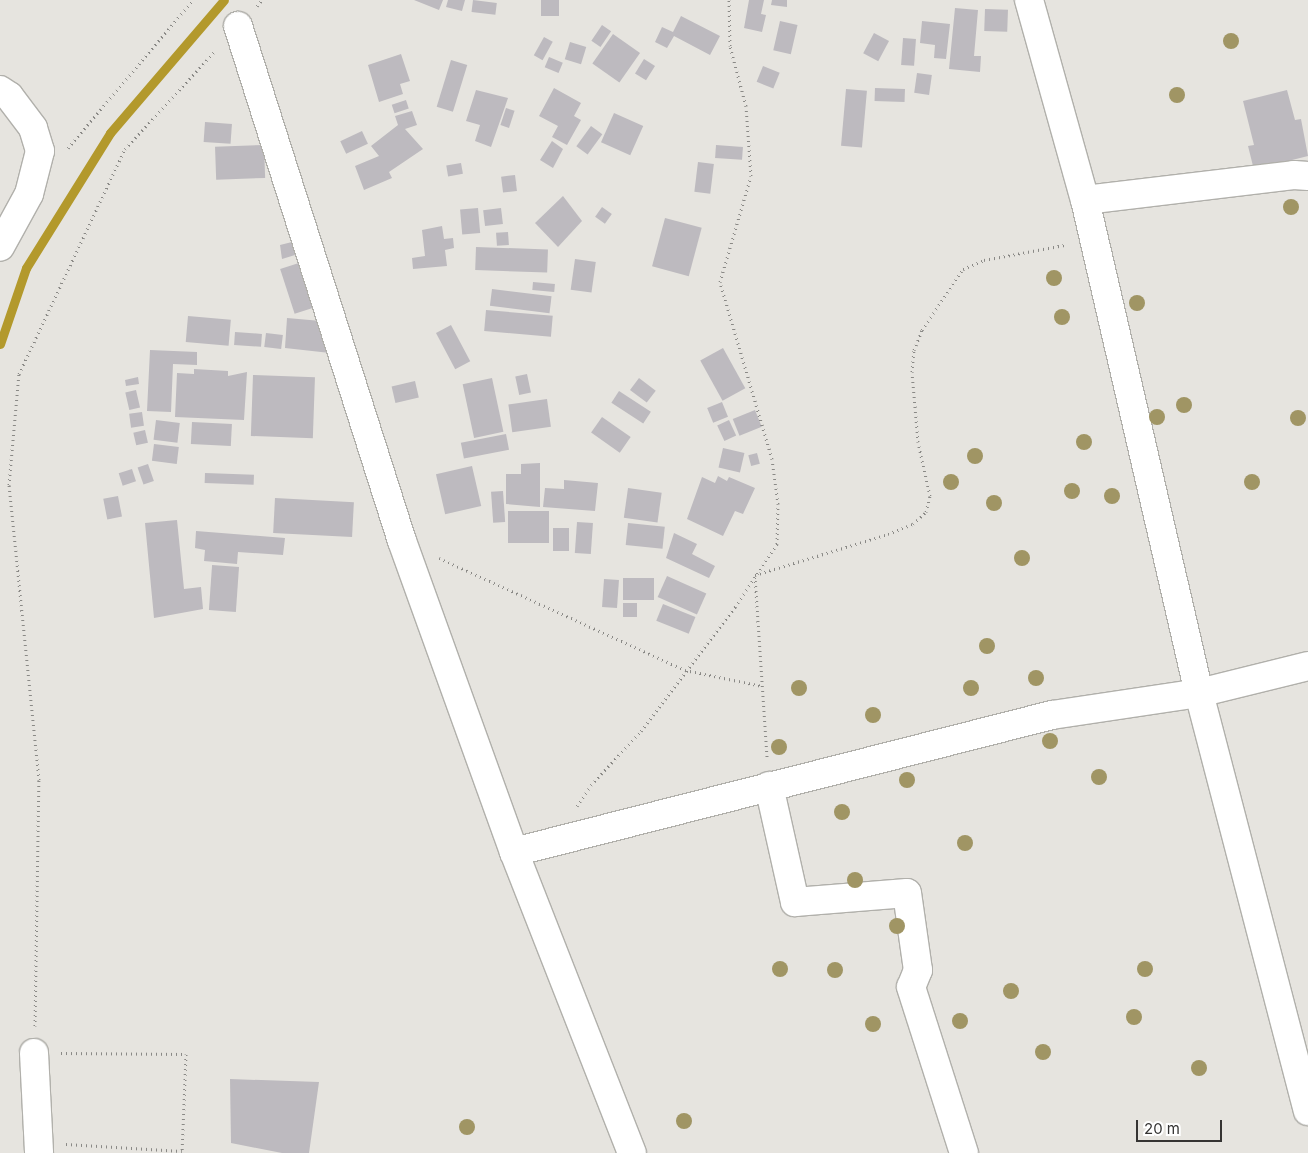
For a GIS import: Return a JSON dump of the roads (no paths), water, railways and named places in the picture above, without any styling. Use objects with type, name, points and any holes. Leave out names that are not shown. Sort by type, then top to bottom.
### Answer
[{"type":"street","points":[[1029,0],[1085,200],[1200,693],[1308,1111]]},
{"type":"street","points":[[238,26],[402,541],[514,852],[632,1153]]},
{"type":"street","points":[[0,90],[9,96],[33,128],[40,151],[29,194],[0,247]]},
{"type":"street","points":[[1085,200],[1294,175],[1308,176]]},
{"type":"street","points":[[514,852],[1052,715],[1200,693],[1308,666]]},
{"type":"street","points":[[769,786],[795,902],[907,893],[918,970],[910,987],[964,1153]]},
{"type":"street","points":[[34,1053],[39,1148]]},
{"type":"waterway","points":[[0,344],[26,268],[110,133],[224,0]]}]
